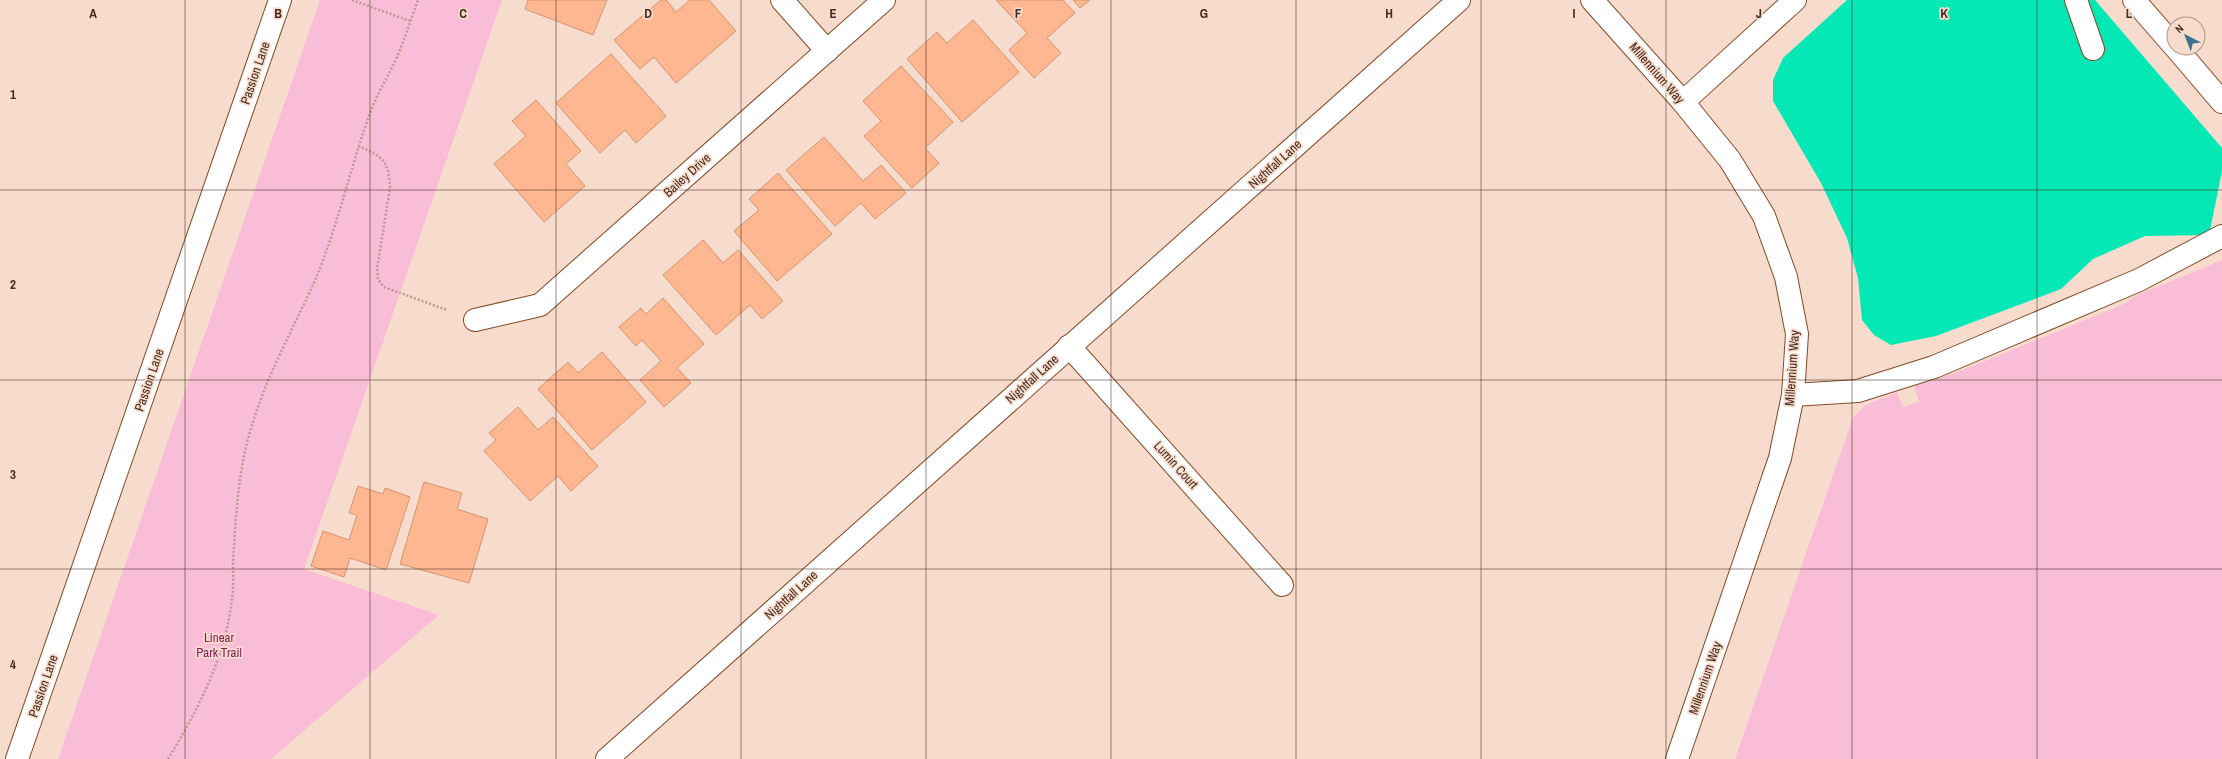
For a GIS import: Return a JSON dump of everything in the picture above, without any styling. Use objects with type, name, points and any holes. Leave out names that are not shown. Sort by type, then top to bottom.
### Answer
[{"type":"street","name":"Passion Lane","points":[[17,759],[280,0]]},
{"type":"street","points":[[782,0],[827,51]]},
{"type":"street","name":"Bailey Drive","points":[[475,320],[540,305],[884,0]]},
{"type":"street","name":"Nightfall Lane","points":[[607,759],[1459,0]]},
{"type":"street","name":"Millennium Way","points":[[1592,0],[1683,102],[1730,160],[1764,216],[1786,277],[1797,334],[1793,395],[1780,458],[1677,759]]},
{"type":"street","points":[[1683,102],[1794,0]]},
{"type":"street","points":[[2076,0],[2093,49]]},
{"type":"street","points":[[2134,0],[2166,37]]},
{"type":"street","points":[[2183,56],[2222,102]]},
{"type":"street","points":[[1793,395],[1858,391],[1934,367],[2139,280],[2222,236]]},
{"type":"street","name":"Lumin Court","points":[[1069,346],[1282,585]]},
{"type":"path","points":[[352,0],[410,21]]},
{"type":"path","points":[[168,759],[196,711],[213,672],[224,634],[232,599],[236,519],[242,470],[252,423],[271,370],[313,285],[342,205],[358,146],[370,112],[396,57],[418,0]]},
{"type":"path","points":[[358,146],[376,154],[383,160],[388,168],[390,177],[390,188],[377,269],[378,279],[384,287],[475,320]]},
{"type":"green space","name":"Linear Park Trail","points":[[320,0],[502,0],[304,569],[439,615],[271,759],[58,759]]},
{"type":"green space","points":[[2222,260],[2222,759],[1735,759],[1853,417],[1866,405],[1897,392],[1903,407],[1919,402],[1914,386],[1963,370],[2124,304],[2135,296]]},
{"type":"shaded area","points":[[1847,0],[2095,0],[2222,148],[2222,171],[2209,235],[2145,236],[2093,259],[2061,289],[1936,336],[1891,345],[1874,335],[1862,320],[1858,278],[1847,238],[1821,183],[1773,101],[1773,80],[1783,58]]},
{"type":"building","points":[[528,0],[607,0],[593,35],[525,9]]},
{"type":"building","points":[[661,0],[666,0],[676,12],[690,0],[709,0],[736,31],[676,83],[654,57],[640,69],[614,40]]},
{"type":"building","points":[[996,0],[1063,0],[1075,13],[1047,38],[1061,53],[1034,78],[1009,50],[1027,33]]},
{"type":"building","points":[[1073,0],[1090,0],[1080,8]]},
{"type":"building","points":[[973,20],[1019,72],[962,122],[907,59],[937,32],[947,43]]},
{"type":"building","points":[[611,54],[666,116],[636,143],[625,130],[600,153],[556,103]]},
{"type":"building","points":[[901,66],[953,122],[925,148],[939,163],[912,188],[864,136],[881,121],[863,101]]},
{"type":"building","points":[[536,100],[581,151],[566,164],[585,186],[544,222],[494,164],[526,136],[512,121]]},
{"type":"building","points":[[824,137],[863,181],[881,165],[906,193],[875,219],[861,203],[835,226],[786,170]]},
{"type":"building","points":[[778,173],[832,234],[777,281],[734,231],[759,210],[749,199]]},
{"type":"building","points":[[703,240],[723,263],[738,250],[783,301],[762,319],[750,305],[716,335],[663,275]]},
{"type":"building","points":[[663,298],[704,344],[677,368],[691,383],[664,407],[640,380],[661,361],[642,340],[636,346],[619,327],[641,308],[646,314]]},
{"type":"building","points":[[602,352],[646,402],[592,450],[538,389],[568,362],[578,373]]},
{"type":"building","points":[[518,407],[538,430],[553,417],[598,466],[571,491],[558,476],[530,501],[484,451],[496,440],[489,433]]},
{"type":"building","points":[[424,482],[462,493],[457,509],[488,519],[469,583],[400,564]]},
{"type":"building","points":[[358,486],[383,494],[385,488],[410,497],[386,570],[350,558],[344,577],[311,566],[323,531],[349,540],[357,515],[349,513]]}]
